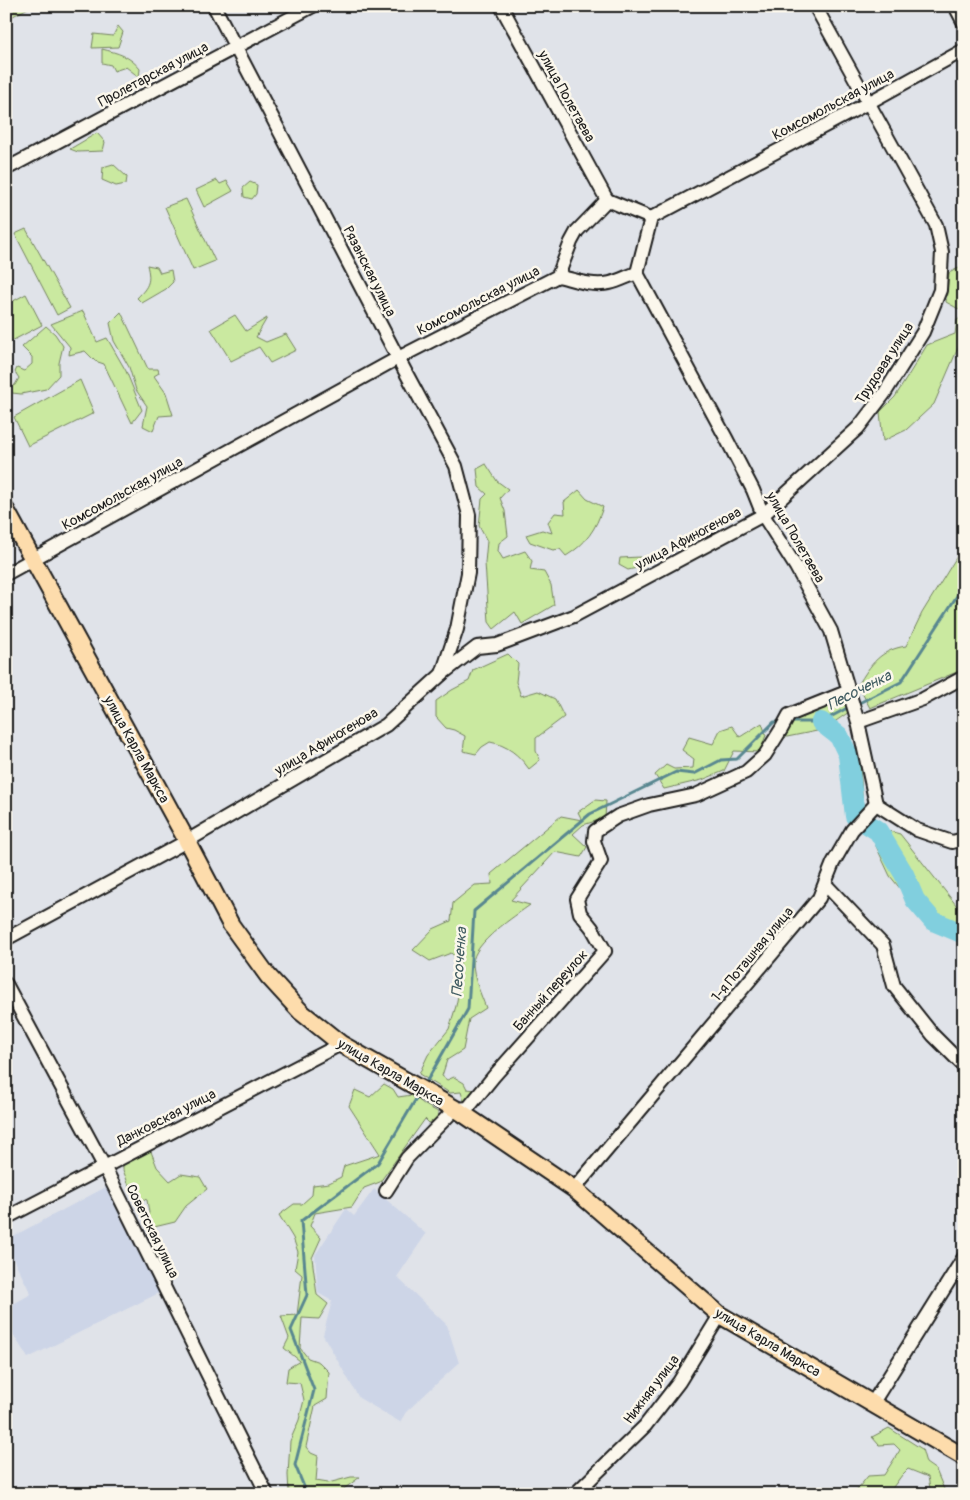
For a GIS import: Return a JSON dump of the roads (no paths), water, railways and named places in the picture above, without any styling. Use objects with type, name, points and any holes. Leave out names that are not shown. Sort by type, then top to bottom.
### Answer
[{"type":"main road","name":"улица Карла Маркса","points":[[6,510],[231,925],[268,976],[301,1012],[341,1044],[455,1109],[574,1189],[720,1315],[964,1457]]},
{"type":"street","name":"Рязанская улица","points":[[214,6],[456,466],[469,515],[468,572],[457,629],[442,674]]},
{"type":"street","name":"Пролетарская улица","points":[[6,168],[314,6]]},
{"type":"street","name":"улица Полетаева","points":[[501,6],[607,200]]},
{"type":"street","name":"Трудовая улица","points":[[763,515],[827,457],[863,421],[884,394],[923,332],[940,290],[942,252],[936,225],[815,6]]},
{"type":"street","points":[[955,6],[964,23]]},
{"type":"street","name":"Комсомольская улица","points":[[651,218],[964,50]]},
{"type":"street","points":[[558,276],[570,242],[577,231],[607,200],[651,218],[637,273]]},
{"type":"street","name":"улица Полетаева","points":[[637,273],[726,438],[753,490],[763,515],[796,567],[830,631],[858,722],[876,804]]},
{"type":"street","name":"Комсомольская улица","points":[[6,574],[398,358],[558,276],[591,284],[602,284],[611,283],[637,273]]},
{"type":"street","name":"улица Афиногенова","points":[[6,939],[187,841],[386,725],[442,674],[477,647],[497,645],[574,616],[763,515]]},
{"type":"street","points":[[858,722],[923,699],[964,677]]},
{"type":"street","name":"Банный переулок","points":[[386,1191],[407,1158],[455,1109],[468,1108],[605,951],[592,928],[580,913],[577,899],[602,861],[594,841],[596,831],[618,816],[649,804],[696,795],[746,772],[765,755],[789,715],[849,691]]},
{"type":"street","points":[[876,804],[917,830],[952,842],[964,839]]},
{"type":"street","name":"1-я Поташная улица","points":[[574,1189],[820,898],[833,863],[852,830],[876,804]]},
{"type":"street","points":[[825,884],[883,946],[894,986],[933,1035],[964,1066]]},
{"type":"street","name":"Советская улица","points":[[6,984],[104,1166],[267,1494]]},
{"type":"street","name":"Данковская улица","points":[[6,1218],[341,1044]]},
{"type":"street","points":[[872,1404],[964,1257]]},
{"type":"street","name":"Нижняя улица","points":[[575,1494],[645,1426],[678,1382],[720,1315]]},
{"type":"waterway","name":"Песоченка","points":[[857,704],[901,682],[964,585]]},
{"type":"waterway","name":"Песоченка","points":[[789,722],[821,722],[851,706]]},
{"type":"waterway","name":"Песоченка","points":[[424,1086],[468,1009],[474,911],[590,814],[676,772],[694,774],[721,760],[737,759],[774,722],[782,722]]},
{"type":"waterway","points":[[821,722],[839,736],[848,755],[855,816],[878,831],[904,874],[915,900],[933,921],[964,934]]},
{"type":"waterway","name":"Песоченка","points":[[307,1494],[295,1465],[314,1390],[291,1330],[307,1295],[301,1221],[378,1163],[419,1094]]}]
